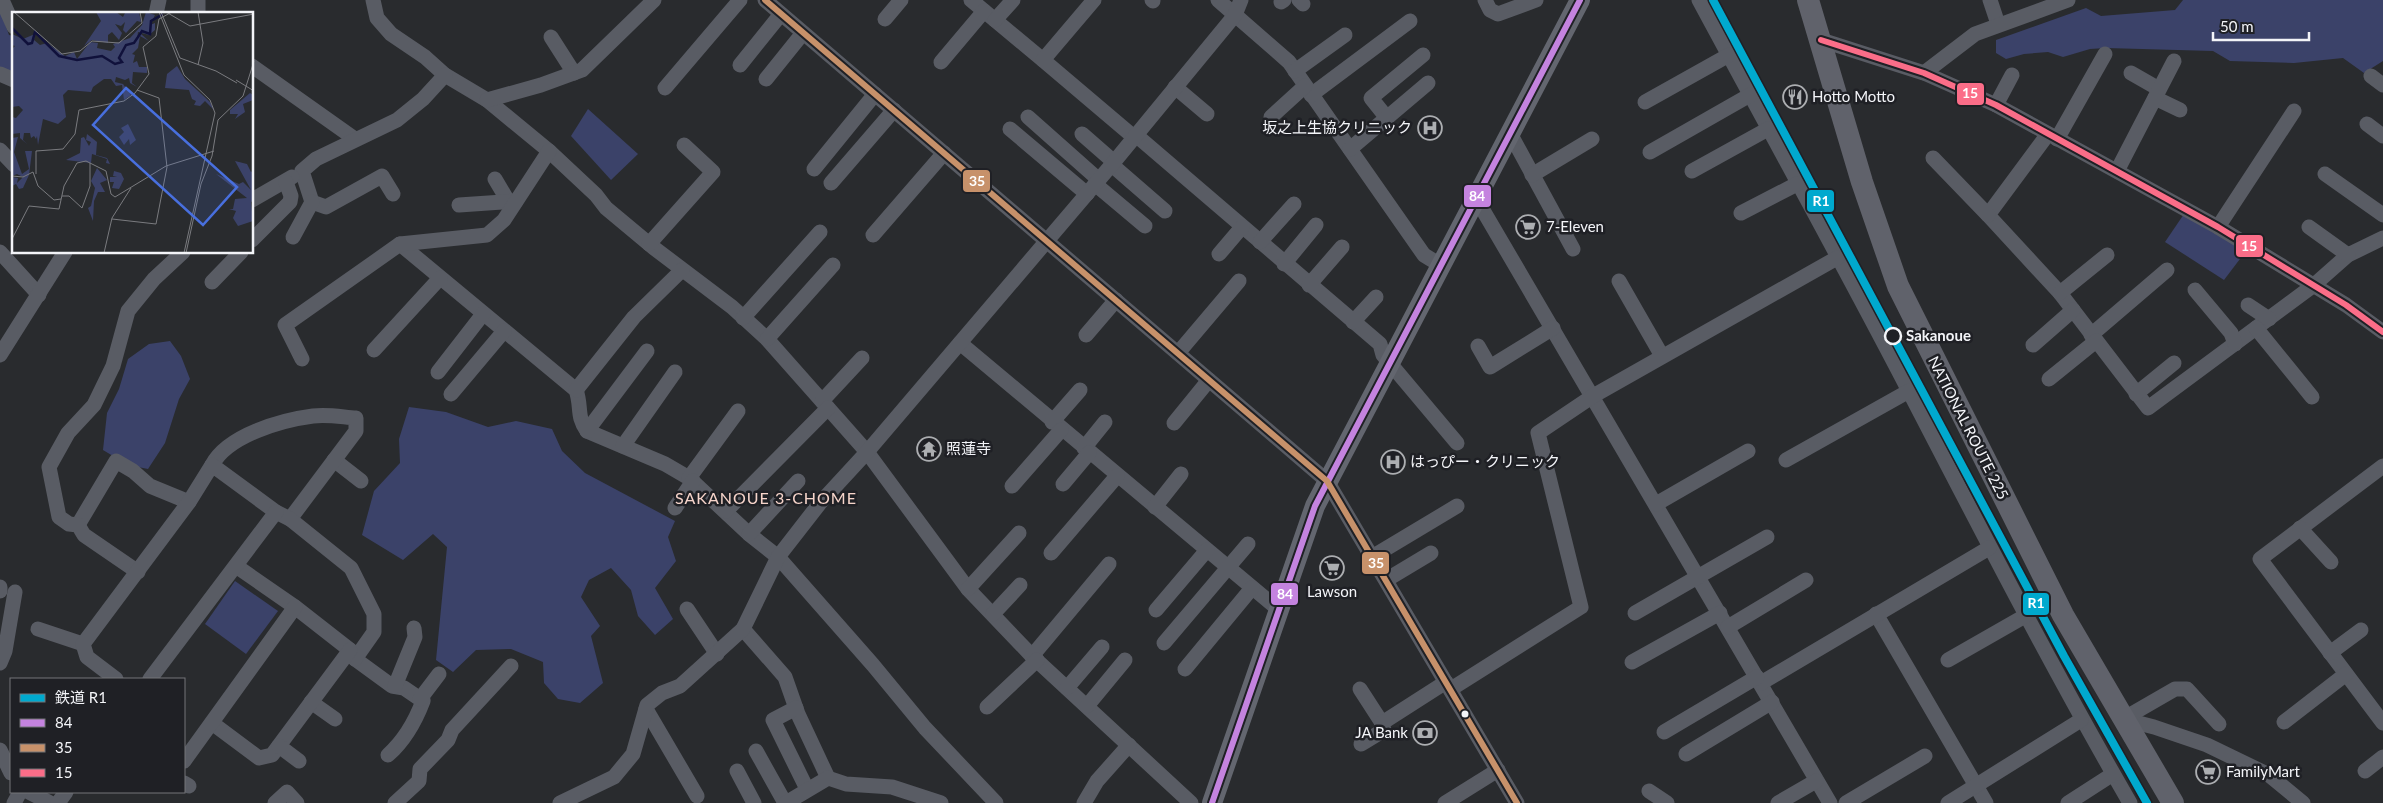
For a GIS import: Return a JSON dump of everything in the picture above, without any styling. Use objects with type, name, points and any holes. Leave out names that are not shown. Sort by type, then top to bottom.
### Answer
[{"type":"highway","name":"NATIONAL ROUTE 225","points":[[1808,0],[1862,182],[1898,286],[2063,615],[2172,803]]},
{"type":"main road","points":[[1212,803],[1315,506],[1477,200],[1580,0]]},
{"type":"street","points":[[2,0],[12,22]]},
{"type":"street","points":[[372,0],[377,18],[383,27],[425,57],[445,75],[488,100],[549,150],[596,195],[606,208],[767,339],[867,452],[968,589],[1034,658],[1191,803]]},
{"type":"street","points":[[488,100],[582,70],[636,6],[654,0]]},
{"type":"street","points":[[665,88],[689,52],[740,0]]},
{"type":"street","points":[[765,0],[1327,481],[1517,803]]},
{"type":"street","points":[[885,19],[901,0]]},
{"type":"street","points":[[971,0],[1380,344],[1383,355],[1457,443]]},
{"type":"street","points":[[941,62],[990,15],[1013,0]]},
{"type":"street","points":[[1043,60],[1094,0]]},
{"type":"street","points":[[1218,0],[1288,62],[1424,256],[1442,266]]},
{"type":"street","points":[[560,803],[614,777],[633,754],[647,705],[662,693],[680,686],[743,629],[778,557],[820,503],[867,452],[1136,137],[1235,16],[1241,0]]},
{"type":"street","points":[[1485,0],[1490,10],[1498,14],[1536,0]]},
{"type":"street","points":[[1699,0],[1909,390],[2025,616],[2081,720],[2130,803]]},
{"type":"street","points":[[1990,0],[1998,24]]},
{"type":"street","points":[[1924,72],[1975,34],[2068,0]]},
{"type":"street","points":[[740,65],[782,14]]},
{"type":"street","points":[[1271,117],[1410,21]]},
{"type":"street","points":[[766,79],[803,33]]},
{"type":"street","points":[[1295,71],[1345,35]]},
{"type":"street","points":[[551,37],[574,73]]},
{"type":"street","points":[[1821,40],[1924,72],[1996,105],[2218,227],[2346,305],[2383,332]]},
{"type":"street","points":[[1988,215],[2052,136],[2105,54]]},
{"type":"street","points":[[1387,118],[1371,98],[1423,55]]},
{"type":"street","points":[[1645,102],[1728,55]]},
{"type":"street","points":[[2117,171],[2174,61]]},
{"type":"street","points":[[254,67],[355,139]]},
{"type":"street","points":[[2131,73],[2180,110]]},
{"type":"street","points":[[0,74],[12,79]]},
{"type":"street","points":[[255,194],[286,182],[316,159],[397,120],[423,100],[445,75]]},
{"type":"street","points":[[1996,105],[2012,75]]},
{"type":"street","points":[[1350,149],[1428,83]]},
{"type":"street","points":[[1176,87],[1207,114]]},
{"type":"street","points":[[814,169],[875,94]]},
{"type":"street","points":[[1650,152],[1750,95]]},
{"type":"street","points":[[831,183],[894,110]]},
{"type":"street","points":[[2218,227],[2294,111]]},
{"type":"street","points":[[1028,117],[1094,186]]},
{"type":"street","points":[[2367,124],[2383,136]]},
{"type":"street","points":[[1692,171],[1768,129]]},
{"type":"street","points":[[1010,130],[1094,186],[1144,226]]},
{"type":"street","points":[[1082,134],[1165,211]]},
{"type":"street","points":[[1511,135],[1573,250]]},
{"type":"street","points":[[1532,174],[1592,139]]},
{"type":"street","points":[[649,244],[714,172],[684,145]]},
{"type":"street","points":[[0,150],[12,163]]},
{"type":"street","points":[[302,359],[285,325],[400,244],[487,235],[504,220],[512,201],[549,150]]},
{"type":"street","points":[[873,235],[944,153]]},
{"type":"street","points":[[1933,158],[2060,294],[2148,408],[2314,285],[2348,255],[2383,238]]},
{"type":"street","points":[[293,237],[312,202],[302,171]]},
{"type":"street","points":[[2325,174],[2383,216]]},
{"type":"street","points":[[312,202],[326,207],[382,176],[393,194]]},
{"type":"street","points":[[495,179],[512,201]]},
{"type":"street","points":[[254,238],[290,202],[291,196],[286,182]]},
{"type":"street","points":[[1741,213],[1797,184]]},
{"type":"street","points":[[1477,200],[1720,612],[1830,803]]},
{"type":"street","points":[[459,205],[512,201]]},
{"type":"street","points":[[1260,242],[1294,204]]},
{"type":"street","points":[[1284,264],[1316,225]]},
{"type":"street","points":[[1218,254],[1242,226]]},
{"type":"street","points":[[2309,227],[2348,255]]},
{"type":"street","points":[[743,318],[820,232]]},
{"type":"street","points":[[400,244],[576,390],[580,401],[579,421],[587,431],[664,464],[691,479],[749,534],[778,557],[873,665],[925,728],[996,803]]},
{"type":"street","points":[[1309,285],[1342,247]]},
{"type":"street","points":[[0,252],[39,295]]},
{"type":"street","points":[[0,354],[65,254]]},
{"type":"street","points":[[78,525],[69,524],[59,517],[50,467],[68,432],[94,405],[113,366],[128,311],[154,279],[181,254]]},
{"type":"street","points":[[212,282],[239,254]]},
{"type":"street","points":[[2060,294],[2108,255]]},
{"type":"street","points":[[1382,723],[1581,607],[1538,433],[1593,396],[1837,258]]},
{"type":"street","points":[[767,339],[833,265]]},
{"type":"street","points":[[576,390],[634,317],[682,270]]},
{"type":"street","points":[[2049,378],[2167,270]]},
{"type":"street","points":[[374,350],[440,278]]},
{"type":"street","points":[[1178,353],[1239,281]]},
{"type":"street","points":[[1620,281],[1662,356]]},
{"type":"street","points":[[2195,290],[2232,334],[2234,344]]},
{"type":"street","points":[[1353,322],[1376,297]]},
{"type":"street","points":[[1086,335],[1116,300]]},
{"type":"street","points":[[2248,305],[2269,319]]},
{"type":"street","points":[[2033,345],[2073,310]]},
{"type":"street","points":[[438,372],[483,314]]},
{"type":"street","points":[[1478,346],[1490,367],[1553,328]]},
{"type":"street","points":[[2256,328],[2312,397]]},
{"type":"street","points":[[451,394],[504,331]]},
{"type":"street","points":[[960,343],[1086,451],[1278,609]]},
{"type":"street","points":[[587,431],[626,369],[647,351]]},
{"type":"street","points":[[726,511],[825,405],[862,358]]},
{"type":"street","points":[[2136,394],[2174,363]]},
{"type":"street","points":[[623,446],[675,372]]},
{"type":"street","points":[[1174,423],[1209,380]]},
{"type":"street","points":[[1012,486],[1057,426],[1080,390]]},
{"type":"street","points":[[1786,460],[1909,390]]},
{"type":"street","points":[[675,508],[691,479],[738,411]]},
{"type":"street","points":[[83,644],[189,502],[218,453],[264,427],[314,416],[356,418],[356,431],[290,519]]},
{"type":"street","points":[[1063,484],[1105,422]]},
{"type":"street","points":[[1656,504],[1748,451]]},
{"type":"street","points":[[334,460],[361,481]]},
{"type":"street","points":[[78,525],[116,461],[134,471],[150,486],[189,502]]},
{"type":"street","points":[[212,465],[276,512],[290,519],[351,568],[374,614],[374,632],[352,654],[312,702],[272,755],[259,758],[212,723]]},
{"type":"street","points":[[2383,466],[2260,559],[2383,723]]},
{"type":"street","points":[[1154,507],[1181,474]]},
{"type":"street","points":[[1051,553],[1117,476]]},
{"type":"street","points":[[749,534],[798,481]]},
{"type":"street","points":[[1372,557],[1458,506]]},
{"type":"street","points":[[151,678],[276,512]]},
{"type":"street","points":[[78,525],[84,535],[138,572]]},
{"type":"street","points":[[2300,528],[2331,562]]},
{"type":"street","points":[[968,589],[1019,533]]},
{"type":"street","points":[[1635,612],[1767,537]]},
{"type":"street","points":[[1164,643],[1248,544]]},
{"type":"street","points":[[1664,732],[1876,614],[1989,548]]},
{"type":"street","points":[[1156,610],[1207,550]]},
{"type":"street","points":[[1386,580],[1431,553]]},
{"type":"street","points":[[987,707],[1034,658],[1109,564]]},
{"type":"street","points":[[236,566],[295,607],[394,686],[404,688],[423,700],[416,719],[398,746],[388,755]]},
{"type":"street","points":[[1728,627],[1806,580]]},
{"type":"street","points":[[993,614],[1020,585]]},
{"type":"street","points":[[0,587],[7,591],[5,651],[0,663]]},
{"type":"street","points":[[1185,669],[1252,588]]},
{"type":"street","points":[[185,760],[295,607]]},
{"type":"street","points":[[687,609],[717,654]]},
{"type":"street","points":[[1632,662],[1720,612]]},
{"type":"street","points":[[1876,614],[1986,803]]},
{"type":"street","points":[[1948,660],[2025,616]]},
{"type":"street","points":[[394,686],[414,637],[414,628]]},
{"type":"street","points":[[38,629],[83,644]]},
{"type":"street","points":[[743,629],[785,677],[796,708],[828,778],[846,784],[892,787],[941,803]]},
{"type":"street","points":[[2330,653],[2361,630]]},
{"type":"street","points":[[83,644],[87,657],[115,678]]},
{"type":"street","points":[[1067,688],[1102,647]]},
{"type":"street","points":[[1087,706],[1125,660]]},
{"type":"street","points":[[395,803],[419,781],[420,769],[448,740],[452,730],[511,666]]},
{"type":"street","points":[[420,698],[439,674]]},
{"type":"street","points":[[2284,722],[2346,674]]},
{"type":"street","points":[[1360,688],[1382,723],[1384,730],[1361,744]]},
{"type":"street","points":[[2123,720],[2175,688],[2187,689],[2219,724]]},
{"type":"street","points":[[312,702],[335,720]]},
{"type":"street","points":[[1686,754],[1772,702]]},
{"type":"street","points":[[796,708],[773,720],[807,795]]},
{"type":"street","points":[[646,710],[697,796]]},
{"type":"street","points":[[1948,803],[2081,720]]},
{"type":"street","points":[[2123,720],[2154,727],[2207,745],[2269,775],[2302,803]]},
{"type":"street","points":[[1084,803],[1097,781],[1129,745]]},
{"type":"street","points":[[279,746],[299,761]]},
{"type":"street","points":[[0,750],[10,771]]},
{"type":"street","points":[[756,751],[786,803],[807,795],[828,778]]},
{"type":"street","points":[[1846,803],[1925,756]]},
{"type":"street","points":[[2365,771],[2383,757]]},
{"type":"street","points":[[1445,803],[1498,770]]},
{"type":"street","points":[[737,771],[754,803]]},
{"type":"street","points":[[2068,803],[2113,774]]},
{"type":"street","points":[[1778,803],[1816,780]]},
{"type":"street","points":[[1648,791],[1667,803]]},
{"type":"street","points":[[275,803],[287,792],[297,803]]},
{"type":"street","points":[[31,793],[50,803]]},
{"type":"shaded area","points":[[2183,0],[2383,0],[2383,61],[2364,73],[2343,58],[2294,63],[2230,61],[2213,51],[2106,48],[2090,49],[2063,57],[2048,52],[2024,54],[2006,59],[1996,53],[1996,40],[2086,8],[2101,16],[2175,10]]},
{"type":"shaded area","points":[[0,9],[9,35],[12,36],[12,72],[0,67]]},
{"type":"shaded area","points":[[588,109],[638,154],[611,180],[571,136]]},
{"type":"shaded area","points":[[2184,214],[2246,251],[2224,280],[2165,242]]},
{"type":"shaded area","points":[[170,341],[181,356],[190,379],[179,399],[165,443],[148,469],[128,465],[103,450],[107,413],[119,389],[128,359],[149,344]]},
{"type":"shaded area","points":[[409,407],[446,412],[488,427],[516,421],[552,429],[562,451],[585,473],[675,521],[668,537],[676,561],[655,588],[673,619],[655,635],[638,616],[631,590],[611,568],[589,580],[581,597],[600,626],[591,636],[603,683],[580,703],[558,699],[544,683],[543,662],[511,649],[476,650],[453,672],[436,660],[447,547],[433,534],[403,560],[362,535],[374,491],[400,463],[399,439]]},
{"type":"shaded area","points":[[235,581],[278,611],[246,654],[205,624]]},
{"type":"rail line","name":"R1","points":[[1713,0],[2064,656],[2147,803]]},
{"type":"transit line","name":"35","points":[[765,0],[1327,481],[1517,803]]},
{"type":"transit line","name":"84","points":[[1212,803],[1315,506],[1580,0]]},
{"type":"transit line","name":"15","points":[[1821,40],[1924,73],[1996,105],[2218,227],[2346,305],[2383,332]]},
{"type":"place","name":"Hotto Motto","points":[[1795,97]]},
{"type":"place","name":"坂之上生協クリニック","points":[[1430,128]]},
{"type":"place","name":"7-Eleven","points":[[1528,227]]},
{"type":"place","name":"Sakanoue","points":[[1893,336]]},
{"type":"place","name":"照蓮寺","points":[[929,449]]},
{"type":"place","name":"はっぴー・クリニック","points":[[1393,462]]},
{"type":"place","name":"Lawson","points":[[1332,568]]},
{"type":"place","name":"JA Bank","points":[[1425,733]]},
{"type":"place","name":"FamilyMart","points":[[2208,772]]},
{"type":"district","name":"SAKANOUE 3-CHOME","points":[[766,498]]}]
